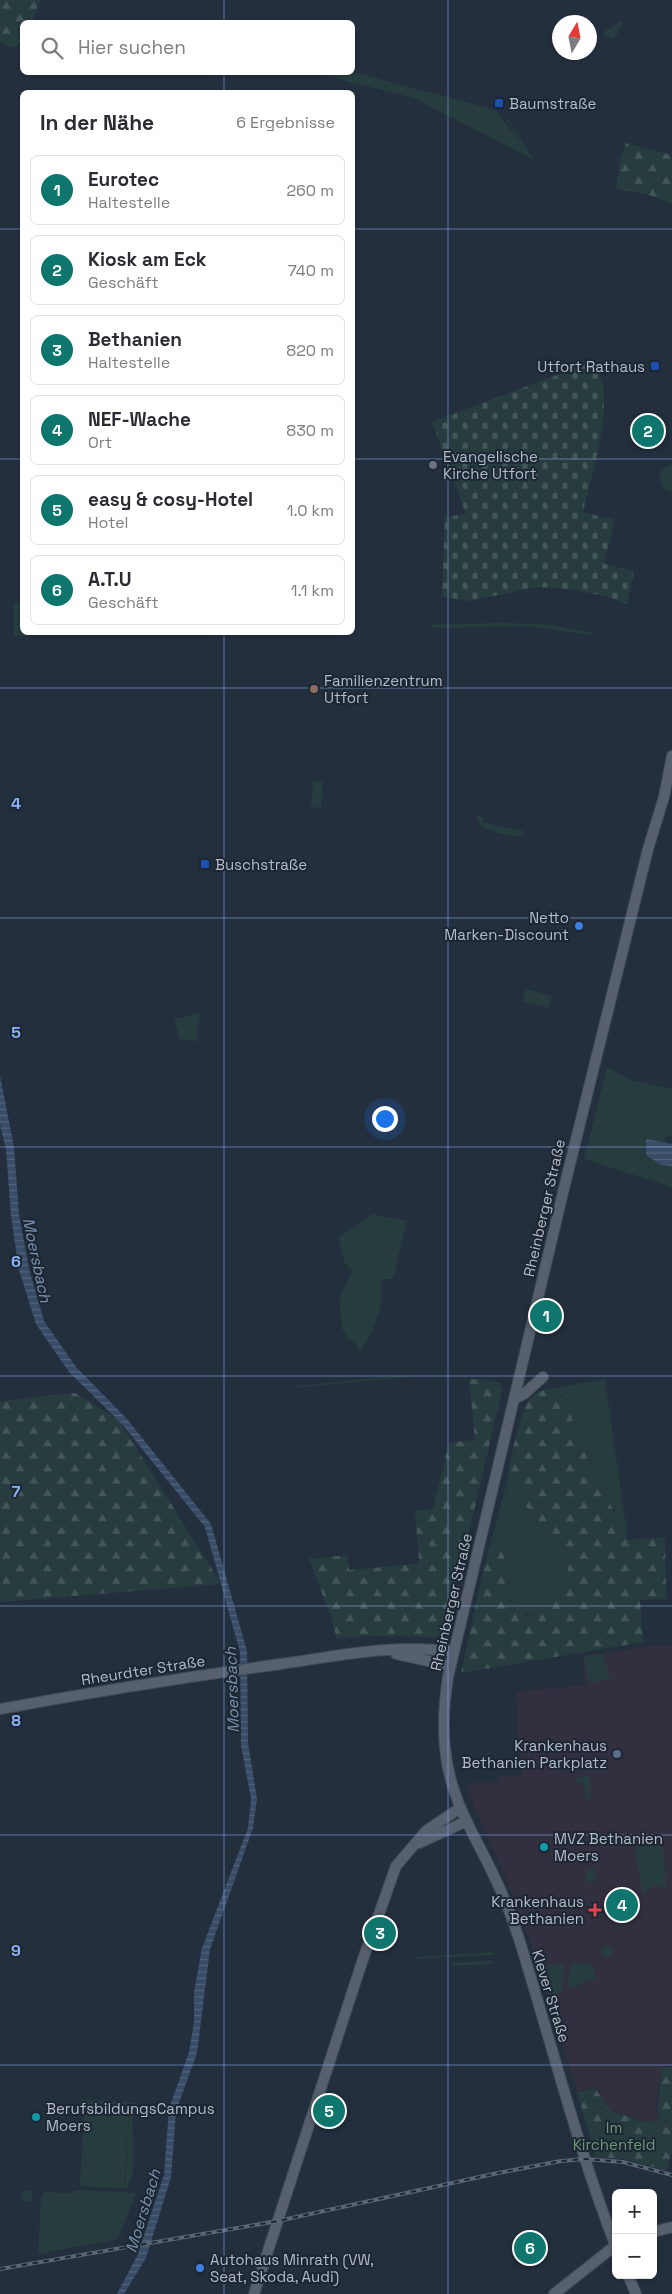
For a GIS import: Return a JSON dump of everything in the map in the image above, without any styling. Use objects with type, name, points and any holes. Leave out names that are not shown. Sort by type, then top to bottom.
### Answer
[{"type":"main road","name":"Rheinberger Straße","points":[[445,1698],[454,1652],[582,1111],[648,849],[664,797],[672,756]]},
{"type":"main road","points":[[514,1399],[524,1394],[543,1376]]},
{"type":"main road","name":"Rheurdter Straße","points":[[0,1709],[265,1666],[411,1649],[454,1652]]},
{"type":"main road","name":"Rheurdter Straße","points":[[381,1652],[420,1658],[451,1666]]},
{"type":"main road","name":"Klever Straße","points":[[445,1698],[446,1757],[460,1808],[510,1915],[585,2159],[612,2235]]},
{"type":"main road","points":[[254,2294],[396,1866],[426,1830],[460,1808]]},
{"type":"main road","points":[[414,1846],[467,1821]]},
{"type":"main road","points":[[657,2231],[672,2227]]},
{"type":"main road","points":[[554,2294],[612,2249]]},
{"type":"main road","points":[[630,2279],[636,2294]]},
{"type":"shaded area","name":"Krankenhaus Bethanien","points":[[655,1646],[672,1646],[672,2066],[662,2066],[656,2103],[659,2121],[644,2121],[610,2109],[595,2087],[577,2091],[533,1949],[503,1871],[474,1807],[467,1783],[499,1783],[497,1777],[522,1775],[515,1692],[585,1685],[583,1656]]},
{"type":"green space","points":[[0,0],[40,0],[33,20],[20,20],[20,40],[14,48],[0,43]]},
{"type":"green space","points":[[621,21],[623,23],[614,40],[604,35],[604,32]]},
{"type":"green space","points":[[355,73],[496,110],[523,147],[505,118],[508,119],[540,170],[532,159],[414,98],[322,75],[355,75]]},
{"type":"green space","points":[[626,143],[672,155],[672,203],[646,194],[616,189],[620,159]]},
{"type":"green space","points":[[592,362],[600,375],[604,393],[604,413],[597,457],[583,512],[615,520],[604,564],[634,571],[627,604],[605,596],[568,589],[536,587],[470,601],[442,597],[445,517],[466,514],[449,468],[450,457],[443,452],[432,422]]},
{"type":"green space","points":[[672,464],[672,492],[663,489],[659,476],[660,471]]},
{"type":"green space","points":[[14,603],[20,603],[20,635],[28,636],[14,636]]},
{"type":"green space","points":[[543,624],[595,633],[590,635],[529,626],[434,628],[428,625]]},
{"type":"green space","points":[[313,782],[323,782],[321,808],[311,807]]},
{"type":"green space","points":[[477,815],[482,817],[483,822],[524,831],[523,834],[518,837],[489,830],[479,824],[476,819]]},
{"type":"green space","points":[[526,989],[552,996],[549,1008],[523,1001]]},
{"type":"green space","points":[[200,1013],[197,1041],[180,1040],[174,1019]]},
{"type":"green space","points":[[607,1067],[630,1080],[672,1089],[672,1136],[666,1135],[664,1142],[672,1144],[672,1187],[584,1159]]},
{"type":"green space","points":[[372,1214],[407,1221],[393,1279],[384,1279],[378,1316],[360,1352],[354,1342],[345,1336],[346,1334],[342,1329],[339,1299],[352,1270],[345,1263],[338,1238]]},
{"type":"green space","points":[[407,1375],[407,1377],[313,1386],[298,1387],[295,1384],[298,1386]]},
{"type":"green space","points":[[469,1379],[494,1381],[498,1383],[502,1390],[463,1559],[442,1633],[436,1637],[363,1636],[337,1639],[330,1614],[309,1559],[347,1555],[349,1570],[417,1564],[419,1561],[415,1511],[433,1509],[449,1443],[475,1440]]},
{"type":"green space","points":[[605,1379],[628,1540],[576,1435],[565,1386]]},
{"type":"green space","points":[[565,1386],[576,1435],[628,1540],[665,1537],[666,1599],[640,1600],[643,1642],[461,1673],[486,1559],[494,1547],[502,1549],[506,1568],[500,1599],[519,1603],[525,1615],[534,1615],[551,1593],[567,1580],[566,1555],[557,1538],[532,1517],[519,1494],[506,1486],[519,1425],[527,1403],[539,1392]]},
{"type":"green space","points":[[75,1393],[119,1420],[221,1584],[0,1602],[0,1401]]},
{"type":"green space","points":[[506,1486],[519,1494],[534,1520],[551,1531],[557,1538],[567,1561],[567,1580],[551,1593],[534,1615],[522,1612],[517,1603],[500,1599],[506,1564],[503,1551],[489,1553],[486,1559]]},
{"type":"green space","points":[[604,1654],[610,1680],[588,1682],[584,1656]]},
{"type":"green space","points":[[590,1776],[591,1799],[586,1800],[585,1787],[582,1787],[585,1782],[576,1783],[578,1777]]},
{"type":"green space","points":[[659,1840],[663,1849],[667,1892],[655,1883],[655,1886],[649,1889],[643,1897],[635,1849]]},
{"type":"green space","points":[[586,1869],[595,1869],[596,1881],[586,1882]]},
{"type":"green space","points":[[609,1945],[612,1946],[612,1956],[605,1957],[602,1956],[601,1949],[602,1946]]},
{"type":"green space","points":[[494,1952],[495,1955],[415,1959],[414,1957]]},
{"type":"green space","points":[[490,1961],[492,1964],[452,1966],[451,1963]]},
{"type":"green space","points":[[572,1963],[589,1963],[594,1968],[595,1978],[570,1989],[568,1982]]},
{"type":"green space","points":[[543,1964],[565,1964],[562,1991],[549,1998],[540,1967]]},
{"type":"green space","name":"Im Kirchenfeld","points":[[662,2067],[672,2067],[672,2150],[667,2171],[625,2159],[596,2157],[577,2092],[595,2088],[610,2110],[645,2122],[659,2121],[658,2104]]},
{"type":"green space","points":[[81,2099],[105,2101],[104,2111],[109,2111],[110,2101],[135,2103],[132,2124],[133,2168],[127,2188],[125,2188],[129,2112],[124,2188],[80,2186],[84,2110],[80,2109]]},
{"type":"green space","points":[[27,2190],[33,2196],[27,2202],[21,2196]]},
{"type":"green space","points":[[78,2190],[136,2193],[118,2239],[38,2254],[41,2198],[45,2192],[69,2193]]},
{"type":"water","name":"Moersbach","points":[[0,1076],[14,1147],[19,1215],[29,1269],[44,1321],[76,1367],[127,1419],[211,1524],[247,1651],[248,1743],[257,1799],[253,1828],[210,1949],[197,2053],[176,2111],[171,2177],[146,2258],[124,2294],[117,2294],[138,2254],[164,2175],[169,2109],[189,2052],[194,2022],[194,1992],[202,1948],[248,1828],[251,1799],[241,1745],[240,1652],[205,1527],[122,1424],[69,1372],[36,1324],[19,1270],[11,1216],[6,1149],[0,1125]]},
{"type":"water","points":[[646,1139],[672,1144],[672,1166],[661,1165],[646,1155]]},
{"type":"railway","points":[[0,2269],[278,2221],[561,2161],[585,2159],[623,2162],[672,2175]]},
{"type":"place","name":"Baumstraße","points":[[499,103]]},
{"type":"place","name":"Utfort Rathaus","points":[[655,366]]},
{"type":"place","name":"Kiosk am Eck","points":[[648,431]]},
{"type":"place","name":"Evangelische Kirche Utfort","points":[[433,465]]},
{"type":"place","name":"Familienzentrum Utfort","points":[[314,689]]},
{"type":"place","name":"Buschstraße","points":[[205,864]]},
{"type":"place","name":"Netto Marken-Discount","points":[[579,926]]},
{"type":"place","name":"Eurotec","points":[[546,1316]]},
{"type":"place","name":"Krankenhaus Bethanien Parkplatz","points":[[617,1754]]},
{"type":"place","name":"MVZ Bethanien Moers","points":[[544,1847]]},
{"type":"place","name":"NEF-Wache","points":[[622,1905]]},
{"type":"place","name":"Krankenhaus Bethanien","points":[[595,1910]]},
{"type":"place","name":"Bethanien","points":[[380,1933]]},
{"type":"place","name":"easy & cosy-Hotel","points":[[329,2111]]},
{"type":"place","name":"BerufsbildungsCampus Moers","points":[[36,2117]]},
{"type":"place","name":"A.T.U","points":[[530,2248]]},
{"type":"place","name":"Autohaus Minrath (VW, Seat, Skoda, Audi)","points":[[200,2268]]}]
